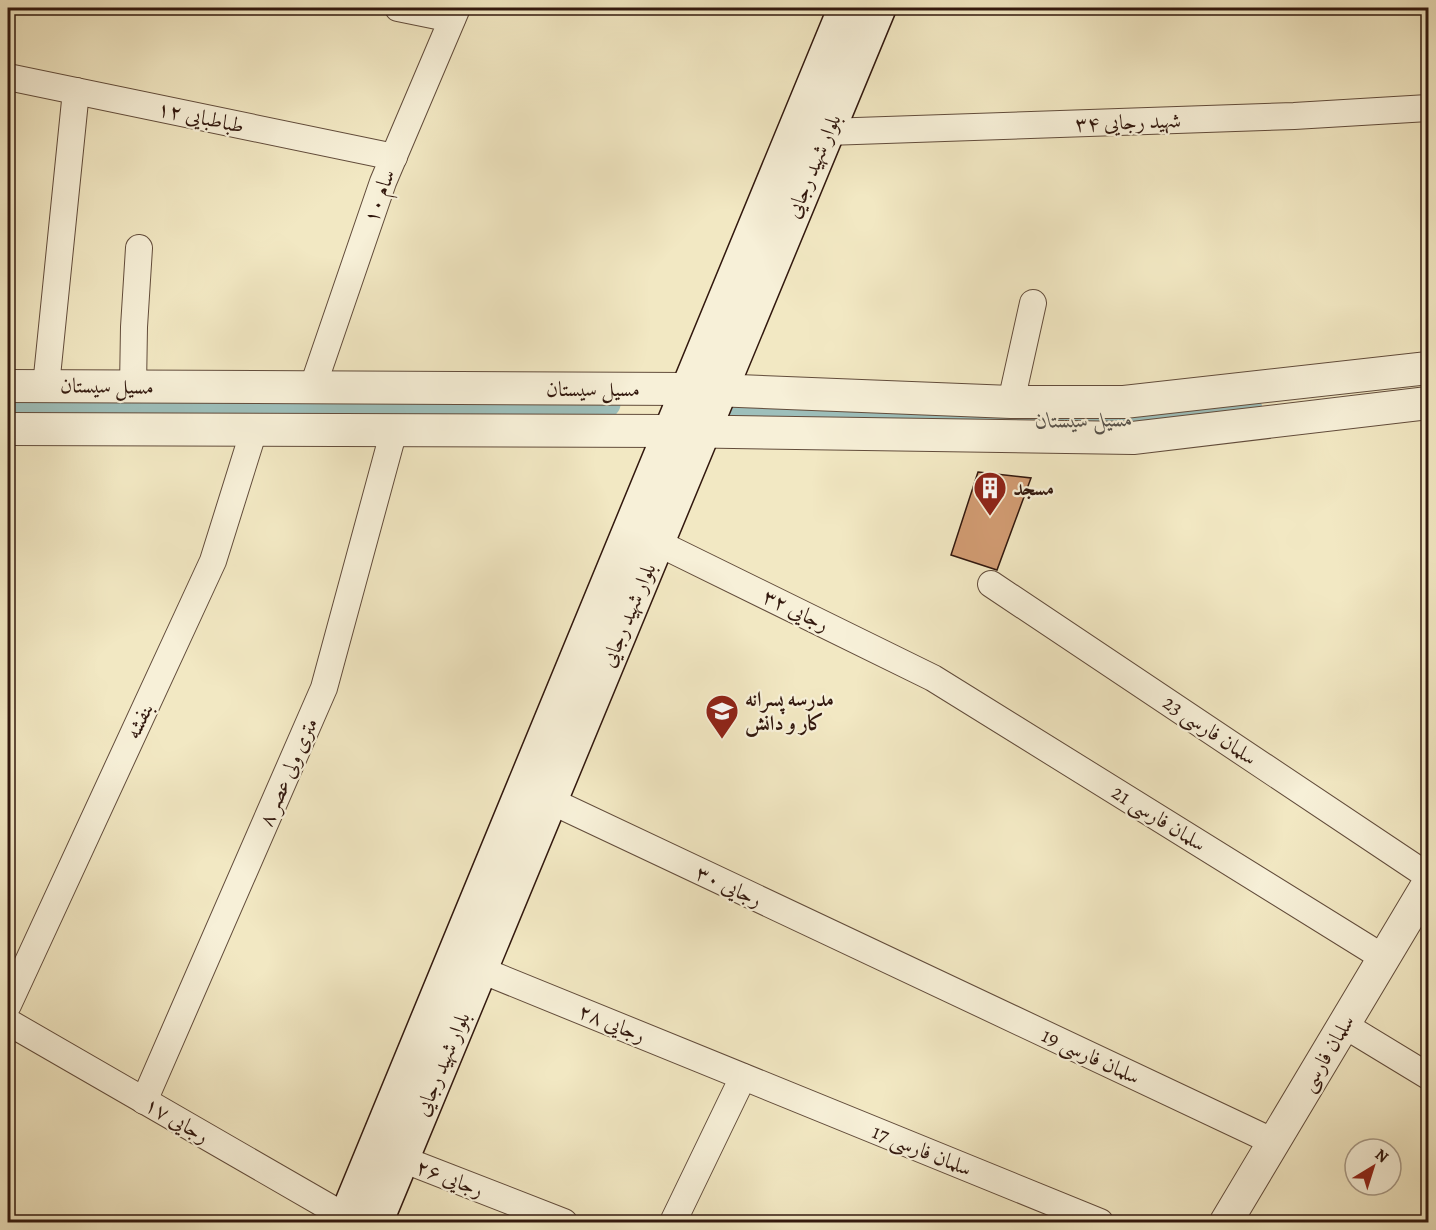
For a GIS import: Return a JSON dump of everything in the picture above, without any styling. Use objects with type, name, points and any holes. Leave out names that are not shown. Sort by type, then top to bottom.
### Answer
[{"type":"main road","name":"بلوار شهید رجایی","points":[[355,1221],[671,431],[845,8]]},
{"type":"main road","name":"بلوار شهید رجایی","points":[[355,1221],[402,1159],[879,8]]},
{"type":"street","points":[[398,8],[454,14]]},
{"type":"street","name":"سام ۱۰","points":[[312,388],[383,182],[454,14]]},
{"type":"street","name":"طباطبایی ۱۲","points":[[8,77],[394,157]]},
{"type":"street","points":[[46,386],[76,91]]},
{"type":"street","name":"شهید رجایی ۳۴","points":[[828,132],[1294,116],[1428,108]]},
{"type":"street","points":[[133,387],[139,248]]},
{"type":"street","points":[[996,436],[1003,402],[1033,303]]},
{"type":"street","name":"مسیل سیستان","points":[[8,386],[688,389],[1003,402],[1125,402],[1428,368]]},
{"type":"street","name":"مسیل سیستان","points":[[8,429],[704,431],[1133,438],[1428,403]]},
{"type":"street","name":"بنفشه","points":[[8,1005],[213,561],[254,430]]},
{"type":"street","name":"۸ متری ولی عصر","points":[[144,1101],[324,688],[394,430]]},
{"type":"street","name":"رجایی ۳۲","points":[[658,543],[933,678]]},
{"type":"street","name":"سلمان فارسی 23","points":[[991,584],[1428,876]]},
{"type":"street","name":"سلمان فارسی 21","points":[[933,678],[1384,958]]},
{"type":"street","name":"رجایی ۳۰","points":[[551,801],[907,970]]},
{"type":"street","name":"سلمان فارسی","points":[[1226,1222],[1428,884]]},
{"type":"street","name":"رجایی ۲۸","points":[[481,970],[743,1077]]},
{"type":"street","name":"سلمان فارسی 19","points":[[907,970],[1274,1142]]},
{"type":"street","name":"رجایی ۱۷","points":[[8,1022],[355,1221]]},
{"type":"street","points":[[1344,1025],[1428,1076]]},
{"type":"street","points":[[673,1222],[743,1077]]},
{"type":"street","name":"سلمان فارسی 17","points":[[743,1077],[1100,1222]]},
{"type":"street","name":"رجایی ۲۶","points":[[402,1159],[564,1222]]},
{"type":"building","name":"مسجد","points":[[978,472],[1031,478],[997,570],[951,555]]},
{"type":"waterway","points":[[8,410],[607,404]]},
{"type":"waterway","name":"مسیل سیستان","points":[[737,411],[1057,420],[1121,419],[1249,409]]},
{"type":"place","name":"مسجد","points":[[990,517]]},
{"type":"place","name":"مدرسه پسرانه کار و دانش","points":[[722,740]]}]
